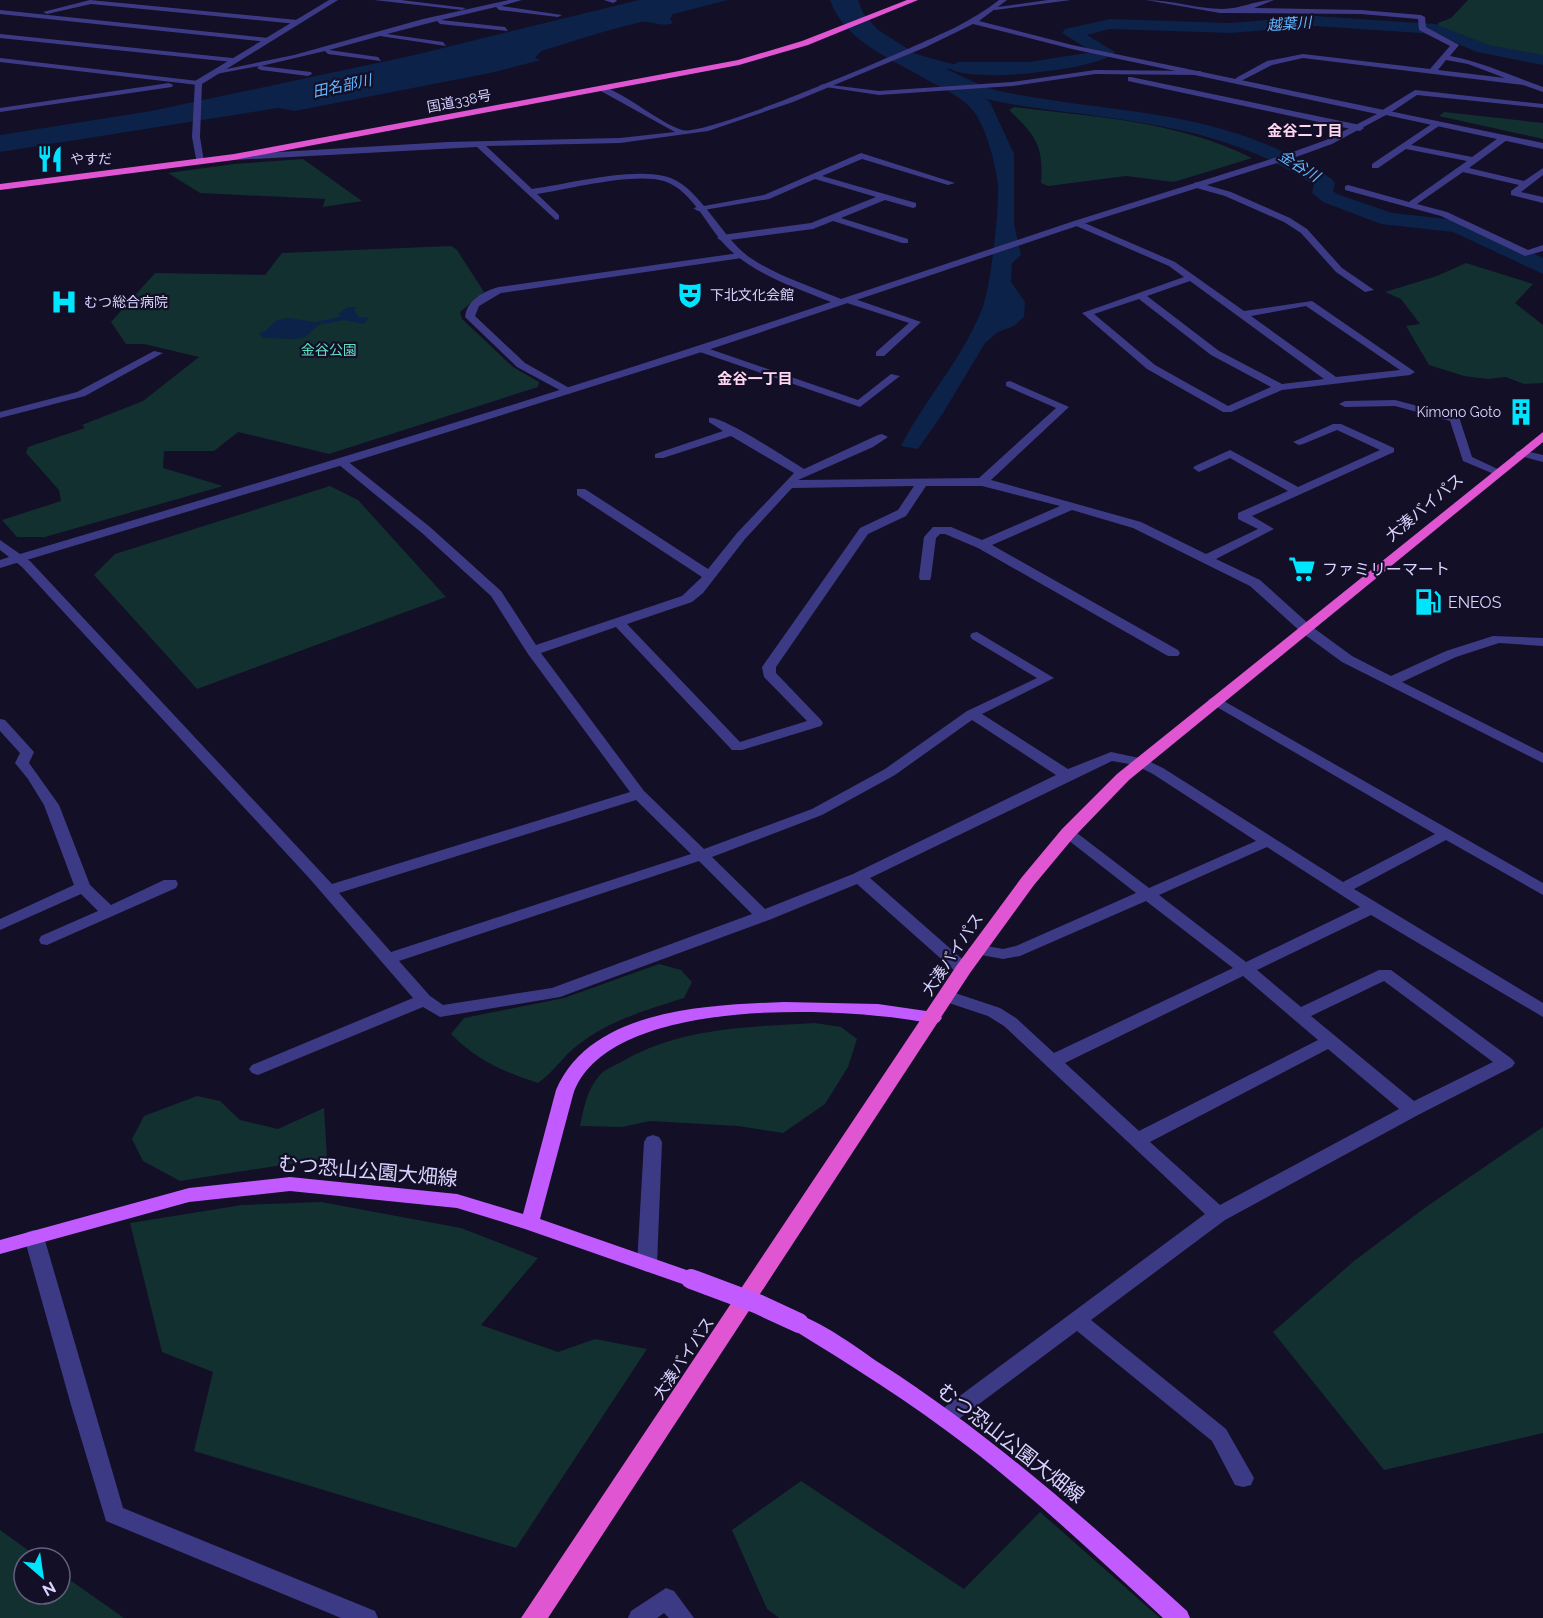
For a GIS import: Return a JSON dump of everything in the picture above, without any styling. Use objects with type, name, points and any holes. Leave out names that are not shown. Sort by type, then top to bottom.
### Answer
[{"type":"highway","name":"国道338号","points":[[0,187],[234,157],[739,62],[778,52],[914,0]]},
{"type":"highway","name":"大湊バイパス","points":[[534,1618],[933,1018],[976,949],[1068,833],[1139,762],[1543,436]]},
{"type":"main road","points":[[530,1222],[543,1167],[568,1083],[591,1057],[621,1035],[659,1020],[711,1011],[807,1008],[898,1010],[933,1018]]},
{"type":"main road","name":"むつ恐山公園大畑線","points":[[0,1247],[189,1195],[290,1184],[457,1201],[530,1222],[692,1279],[758,1304],[799,1323],[870,1367],[945,1418],[1053,1504],[1179,1618]]},
{"type":"street","points":[[163,9],[181,0]]},
{"type":"street","points":[[0,110],[194,82],[216,72],[232,60],[334,0]]},
{"type":"street","points":[[378,0],[558,15]]},
{"type":"street","points":[[216,72],[318,51],[426,21],[518,0]]},
{"type":"street","points":[[234,157],[479,144],[601,141],[682,134],[746,117],[884,62],[971,21],[995,8],[1003,0]]},
{"type":"street","points":[[995,8],[1066,0]]},
{"type":"street","points":[[1150,0],[1202,9],[1361,12],[1421,17],[1422,28],[1455,45],[1432,72]]},
{"type":"street","points":[[1242,10],[1270,0]]},
{"type":"street","points":[[11,21],[95,1],[297,22]]},
{"type":"street","points":[[0,12],[268,40]]},
{"type":"street","points":[[426,21],[505,29]]},
{"type":"street","points":[[971,21],[1072,47],[1239,80],[1543,146]]},
{"type":"street","points":[[374,35],[443,44]]},
{"type":"street","points":[[0,36],[232,60]]},
{"type":"street","points":[[318,51],[378,59]]},
{"type":"street","points":[[1239,80],[1270,63],[1304,56],[1526,83]]},
{"type":"street","points":[[1446,58],[1470,62],[1543,90]]},
{"type":"street","points":[[0,60],[194,82]]},
{"type":"street","points":[[247,66],[308,74]]},
{"type":"street","points":[[823,86],[862,92],[932,90],[988,86],[1095,72],[1200,73]]},
{"type":"street","points":[[1095,72],[1360,128]]},
{"type":"street","points":[[194,82],[197,96],[196,137],[200,162]]},
{"type":"street","points":[[602,87],[682,134]]},
{"type":"street","points":[[0,564],[342,462],[701,349],[1027,240],[1293,155],[1360,128],[1415,92],[1543,106]]},
{"type":"street","points":[[1375,166],[1436,124]]},
{"type":"street","points":[[1410,205],[1504,138]]},
{"type":"street","points":[[479,144],[556,217]]},
{"type":"street","points":[[1405,146],[1473,160]]},
{"type":"street","points":[[698,208],[759,199],[861,156],[951,183]]},
{"type":"street","points":[[1462,169],[1526,184]]},
{"type":"street","points":[[1543,171],[1514,194],[1543,200]]},
{"type":"street","points":[[813,176],[913,205]]},
{"type":"street","points":[[530,192],[638,178],[661,178],[675,184],[739,256],[759,268],[844,301],[916,322],[880,354]]},
{"type":"street","points":[[1196,185],[1238,198],[1287,220],[1304,231],[1339,270],[1369,290]]},
{"type":"street","points":[[1348,188],[1444,214],[1528,254],[1543,248]]},
{"type":"street","points":[[722,238],[813,226],[884,197]]},
{"type":"street","points":[[833,219],[905,241]]},
{"type":"street","points":[[1077,224],[1172,264],[1334,380]]},
{"type":"street","points":[[567,391],[508,354],[470,317],[470,309],[474,304],[499,290],[739,256]]},
{"type":"street","points":[[1193,277],[1088,313],[1151,367],[1227,410],[1280,387],[1410,372],[1308,303],[1244,314]]},
{"type":"street","points":[[1140,295],[1215,353],[1280,387]]},
{"type":"street","points":[[701,349],[860,404],[895,376]]},
{"type":"street","points":[[0,415],[81,393],[158,353]]},
{"type":"street","points":[[982,482],[1063,407],[1010,384]]},
{"type":"street","points":[[1345,404],[1395,403],[1455,419],[1467,459],[1498,472]]},
{"type":"street","points":[[713,420],[801,472]]},
{"type":"street","points":[[1205,559],[1269,529],[1242,516],[1390,450],[1337,426],[1299,442]]},
{"type":"street","points":[[659,456],[734,431]]},
{"type":"street","points":[[533,651],[687,599],[698,590],[741,536],[801,472],[869,445],[882,436]]},
{"type":"street","points":[[1200,468],[1230,453],[1296,491]]},
{"type":"street","points":[[1521,453],[1543,459]]},
{"type":"street","points":[[342,462],[426,530],[496,594],[533,651],[639,794],[763,916]]},
{"type":"street","points":[[619,623],[737,747],[816,723],[769,674],[769,667],[864,531],[902,513],[923,482]]},
{"type":"street","points":[[791,484],[982,482],[1001,485],[1137,525],[1255,584],[1306,629],[1347,659],[1543,759]]},
{"type":"street","points":[[581,492],[710,576]]},
{"type":"street","points":[[982,545],[1070,506]]},
{"type":"street","points":[[925,577],[930,537],[937,530],[947,530],[982,545],[1173,653]]},
{"type":"street","points":[[0,544],[26,564],[390,958],[424,1000],[440,1011],[554,993],[763,916],[859,877],[1067,775],[1111,756],[1139,762],[1372,908],[1543,1011]]},
{"type":"street","points":[[390,958],[702,855],[817,812],[891,772],[972,714],[1047,678],[977,636]]},
{"type":"street","points":[[1392,681],[1451,654],[1498,639],[1543,642]]},
{"type":"street","points":[[1215,700],[1543,890]]},
{"type":"street","points":[[972,714],[1067,775]]},
{"type":"street","points":[[0,723],[27,752],[21,763],[36,777],[69,844],[83,887],[110,912]]},
{"type":"street","points":[[328,891],[639,794]]},
{"type":"street","points":[[1068,833],[1244,968],[1298,1016],[1412,1110]]},
{"type":"street","points":[[1343,889],[1446,834]]},
{"type":"street","points":[[976,949],[1003,954],[1020,951],[1268,841]]},
{"type":"street","points":[[859,877],[963,969]]},
{"type":"street","points":[[47,940],[170,884]]},
{"type":"street","points":[[0,925],[83,887]]},
{"type":"street","points":[[1053,1061],[1372,908]]},
{"type":"street","points":[[945,1418],[1218,1215],[1412,1110],[1506,1063],[1384,974],[1298,1016]]},
{"type":"street","points":[[946,996],[994,1012],[1010,1022],[1218,1215]]},
{"type":"street","points":[[258,1069],[424,1000]]},
{"type":"street","points":[[1138,1140],[1329,1041]]},
{"type":"street","points":[[648,1263],[653,1142]]},
{"type":"street","points":[[34,1237],[114,1514],[367,1618]]},
{"type":"street","points":[[1076,1319],[1219,1435],[1243,1478]]},
{"type":"street","points":[[639,1618],[666,1598],[683,1618]]},
{"type":"green space","points":[[1468,0],[1543,0],[1543,63],[1522,60],[1490,47],[1436,31],[1438,23],[1451,18]]},
{"type":"green space","points":[[1014,107],[1136,122],[1166,128],[1224,146],[1252,158],[1174,182],[1126,176],[1048,186],[1041,183],[1041,159],[1036,142],[1009,110]]},
{"type":"green space","points":[[1444,112],[1543,123],[1543,139],[1439,116]]},
{"type":"green space","points":[[303,159],[362,201],[323,207],[325,199],[200,193],[168,173],[234,164]]},
{"type":"green space","name":"金谷公園","points":[[451,246],[457,250],[484,292],[460,312],[462,319],[513,367],[539,382],[538,387],[329,454],[238,432],[214,451],[164,451],[163,468],[223,486],[45,537],[17,537],[2,520],[61,501],[59,490],[26,453],[28,447],[85,428],[82,425],[143,401],[199,357],[144,344],[126,344],[111,322],[155,273],[265,275],[282,253]]},
{"type":"green space","points":[[1466,263],[1533,284],[1515,303],[1543,325],[1543,383],[1524,384],[1506,377],[1488,379],[1464,376],[1429,365],[1406,326],[1420,324],[1401,299],[1385,292],[1437,276]]},
{"type":"green space","points":[[330,486],[358,500],[446,597],[197,689],[94,575],[115,554]]},
{"type":"green space","points":[[659,964],[681,970],[692,982],[684,998],[629,1017],[590,1036],[538,1083],[491,1064],[470,1051],[451,1034],[464,1018],[564,998]]},
{"type":"green space","points":[[815,1023],[841,1027],[857,1039],[848,1067],[825,1104],[783,1133],[738,1126],[650,1121],[622,1127],[580,1126],[589,1092],[600,1075],[645,1050],[668,1041],[716,1031]]},
{"type":"green space","points":[[197,1096],[220,1101],[240,1120],[278,1129],[324,1108],[327,1158],[180,1181],[143,1161],[132,1139],[144,1116]]},
{"type":"green space","points":[[1543,1127],[1543,1433],[1384,1470],[1273,1332],[1354,1261],[1426,1207]]},
{"type":"green space","points":[[321,1202],[461,1228],[538,1258],[481,1325],[558,1352],[595,1339],[647,1349],[516,1548],[194,1451],[213,1372],[162,1352],[130,1223],[242,1205]]},
{"type":"green space","points":[[801,1481],[964,1589],[1040,1512],[1160,1618],[779,1618],[767,1609],[732,1530]]},
{"type":"green space","points":[[0,1530],[22,1546],[12,1546],[12,1606],[72,1606],[72,1581],[124,1618],[0,1618]]},
{"type":"water","name":"田名部川","points":[[639,0],[728,0],[673,14],[670,19],[673,23],[641,22],[541,51],[535,58],[541,60],[490,73],[295,111],[278,108],[0,152],[0,135],[151,111],[410,56]]},
{"type":"water","points":[[830,0],[858,0],[863,13],[878,30],[916,54],[948,63],[1003,71],[946,69],[996,92],[983,97],[990,102],[1014,154],[1014,224],[1021,255],[1012,263],[1011,282],[1025,302],[1024,317],[1014,326],[998,332],[985,343],[943,413],[918,449],[901,446],[965,344],[985,298],[994,248],[997,212],[998,186],[995,166],[985,132],[969,106],[953,94],[856,37],[837,14]]},
{"type":"water","points":[[348,307],[357,307],[354,311],[359,317],[369,318],[364,324],[344,320],[318,325],[306,337],[295,339],[263,338],[259,333],[265,331],[277,320],[288,318],[315,322],[340,317],[338,314]]},
{"type":"waterway","name":"越葉川","points":[[1106,52],[1071,33],[1110,24],[1231,28],[1315,21],[1435,29],[1483,49],[1543,60]]},
{"type":"waterway","name":"越葉川","points":[[958,67],[1029,68],[1099,56]]},
{"type":"waterway","name":"金谷川","points":[[947,80],[975,91],[1004,98],[1132,115],[1200,128],[1232,137],[1264,148],[1295,164],[1325,183],[1322,193],[1330,198],[1389,219],[1458,226],[1543,267]]},
{"type":"place","name":"やすだ","points":[[50,159]]},
{"type":"place","name":"下北文化会館","points":[[690,295]]},
{"type":"place","name":"むつ総合病院","points":[[64,302]]},
{"type":"place","name":"Kimono Goto","points":[[1521,412]]},
{"type":"place","name":"ファミリーマート","points":[[1302,569]]},
{"type":"place","name":"ENEOS","points":[[1428,602]]},
{"type":"district","name":"金谷二丁目","points":[[1305,131]]},
{"type":"district","name":"金谷一丁目","points":[[755,379]]}]
